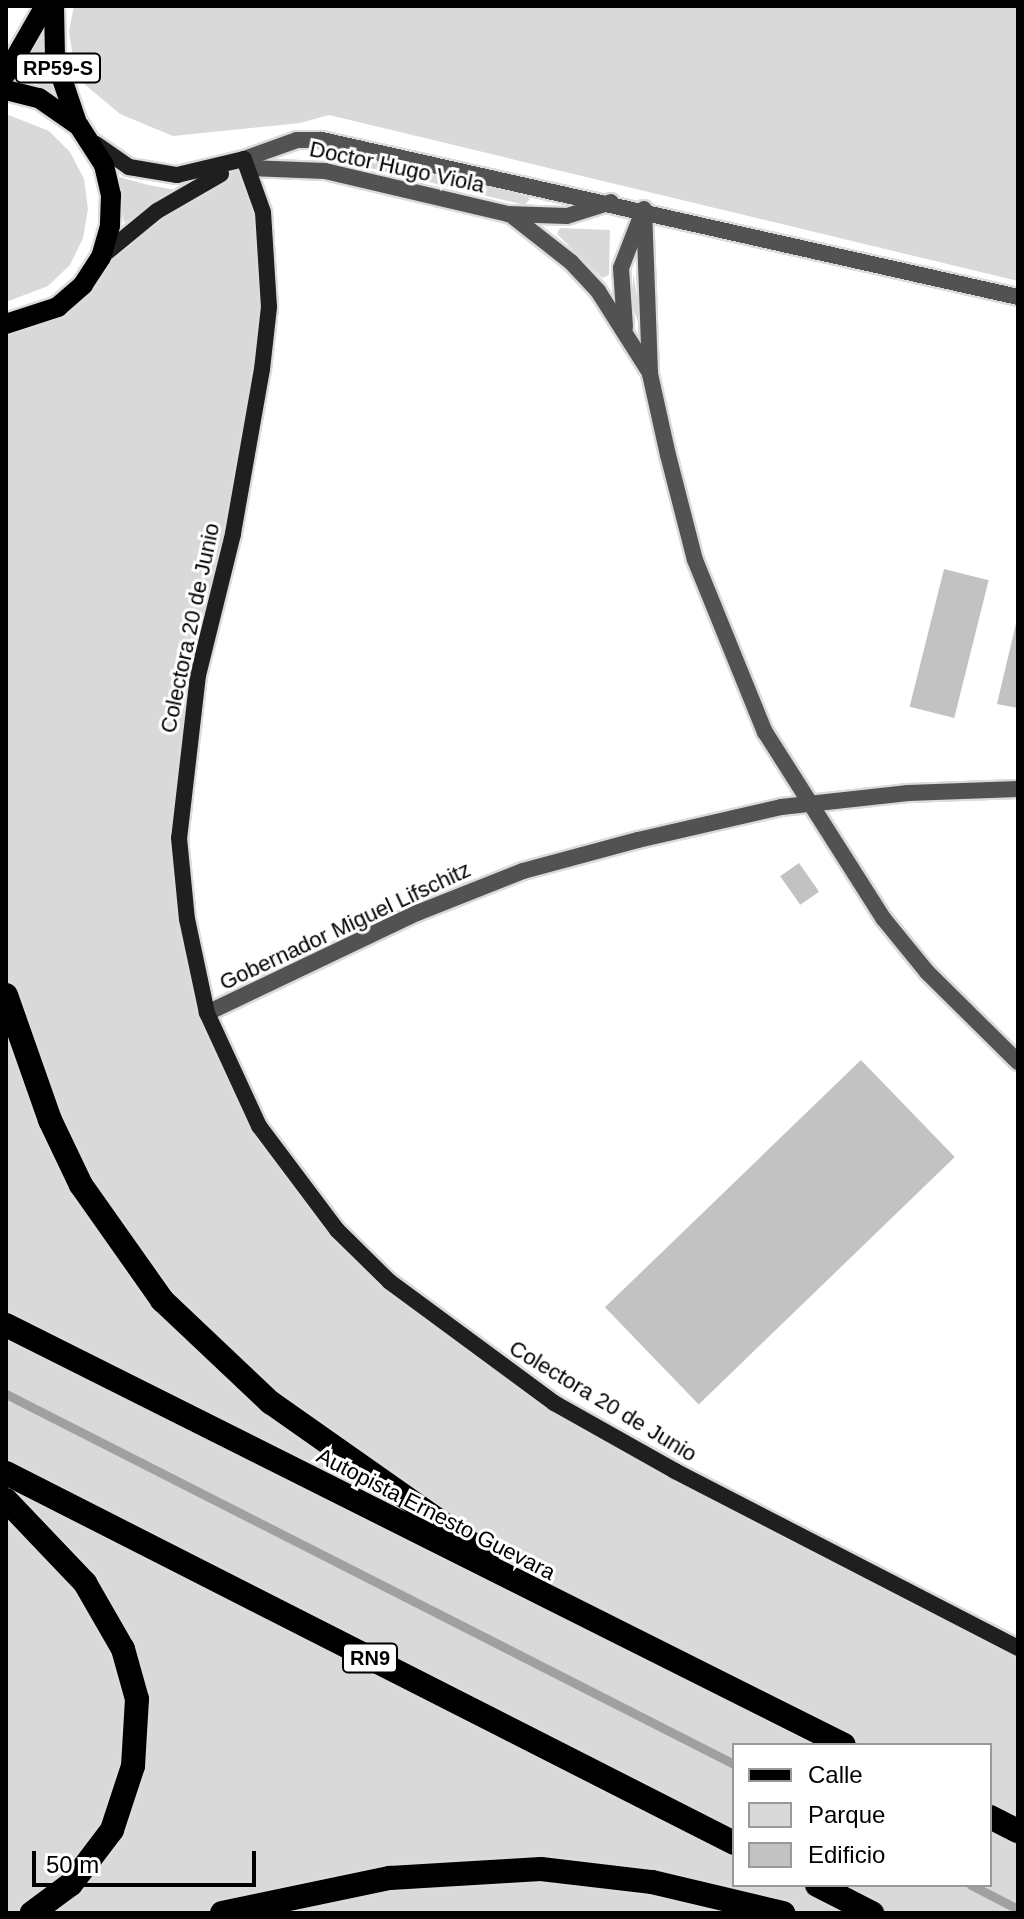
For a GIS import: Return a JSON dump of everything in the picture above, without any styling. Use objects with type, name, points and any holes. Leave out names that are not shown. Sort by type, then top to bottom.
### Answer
[{"type":"highway","points":[[6,995],[50,1120],[81,1185],[162,1300],[270,1402],[362,1471],[580,1616]]},
{"type":"highway","name":"Autopista Ernesto Guevara","points":[[6,1325],[580,1616],[840,1743]]},
{"type":"highway","name":"RN9","points":[[6,1473],[732,1842]]},
{"type":"highway","points":[[6,1500],[85,1583],[123,1649],[137,1699],[133,1766],[112,1830],[71,1884],[32,1913]]},
{"type":"highway","points":[[992,1818],[1018,1831]]},
{"type":"highway","points":[[222,1913],[390,1878],[541,1869],[652,1882],[783,1913]]},
{"type":"highway","points":[[821,1887],[872,1913]]},
{"type":"main road","name":"RP59-S","points":[[6,74],[45,6]]},
{"type":"main road","name":"RP59-S","points":[[54,6],[55,58],[63,92],[84,132]]},
{"type":"main road","points":[[6,90],[39,98],[84,132],[111,195],[101,257],[75,292],[28,321],[6,343]]},
{"type":"main road","name":"Doctor Hugo Viola","points":[[84,132],[106,155],[154,172],[177,175],[246,163]]},
{"type":"main road","name":"Doctor Hugo Viola","points":[[101,257],[180,195],[205,180],[246,163]]},
{"type":"main road","name":"Colectora 20 de Junio","points":[[246,163],[263,212],[269,307],[233,534],[196,689],[179,838],[187,919],[207,1013],[259,1126],[293,1178],[390,1282],[459,1337],[554,1403],[675,1471],[1018,1648]]},
{"type":"main road","points":[[6,324],[28,321]]},
{"type":"street","name":"Doctor Hugo Viola","points":[[246,163],[297,140],[322,140],[644,209],[1018,297]]},
{"type":"street","name":"Doctor Hugo Viola","points":[[246,163],[325,171],[508,214],[567,216],[611,202]]},
{"type":"street","points":[[625,328],[621,268],[644,209]]},
{"type":"street","points":[[644,209],[650,374],[695,560],[765,732],[808,807],[927,972],[1018,1062]]},
{"type":"street","points":[[508,214],[571,262],[625,328],[650,374]]},
{"type":"street","name":"Gobernador Miguel Lifschitz","points":[[207,1013],[417,913],[523,871],[722,819],[908,793],[1018,789]]},
{"type":"green space","points":[[74,6],[1018,6],[1018,281],[329,115],[300,123],[173,136],[120,114],[76,77],[69,31]]},
{"type":"green space","points":[[44,22],[56,93],[16,75]]},
{"type":"green space","points":[[6,114],[49,131],[70,152],[84,179],[88,209],[83,238],[70,265],[48,286],[6,302]]},
{"type":"green space","points":[[321,150],[530,199],[525,205],[324,157]]},
{"type":"green space","points":[[249,168],[269,307],[198,675],[179,838],[207,1013],[259,1126],[337,1230],[554,1403],[1018,1648],[1018,1913],[6,1913],[6,324],[28,321],[101,257],[227,172]]},
{"type":"green space","points":[[119,177],[148,185],[176,190],[124,223]]},
{"type":"green space","points":[[560,228],[610,230],[609,275],[602,278],[557,234]]},
{"type":"green space","points":[[633,273],[641,320],[639,325],[633,308]]},
{"type":"building","points":[[944,569],[989,580],[954,718],[910,707]]},
{"type":"building","points":[[1018,619],[1018,708],[997,704]]},
{"type":"building","points":[[799,863],[819,892],[800,905],[780,876]]},
{"type":"building","points":[[861,1060],[955,1157],[699,1404],[605,1307]]},
{"type":"waterway","points":[[6,1394],[732,1763]]},
{"type":"waterway","points":[[975,1887],[1018,1909]]}]
